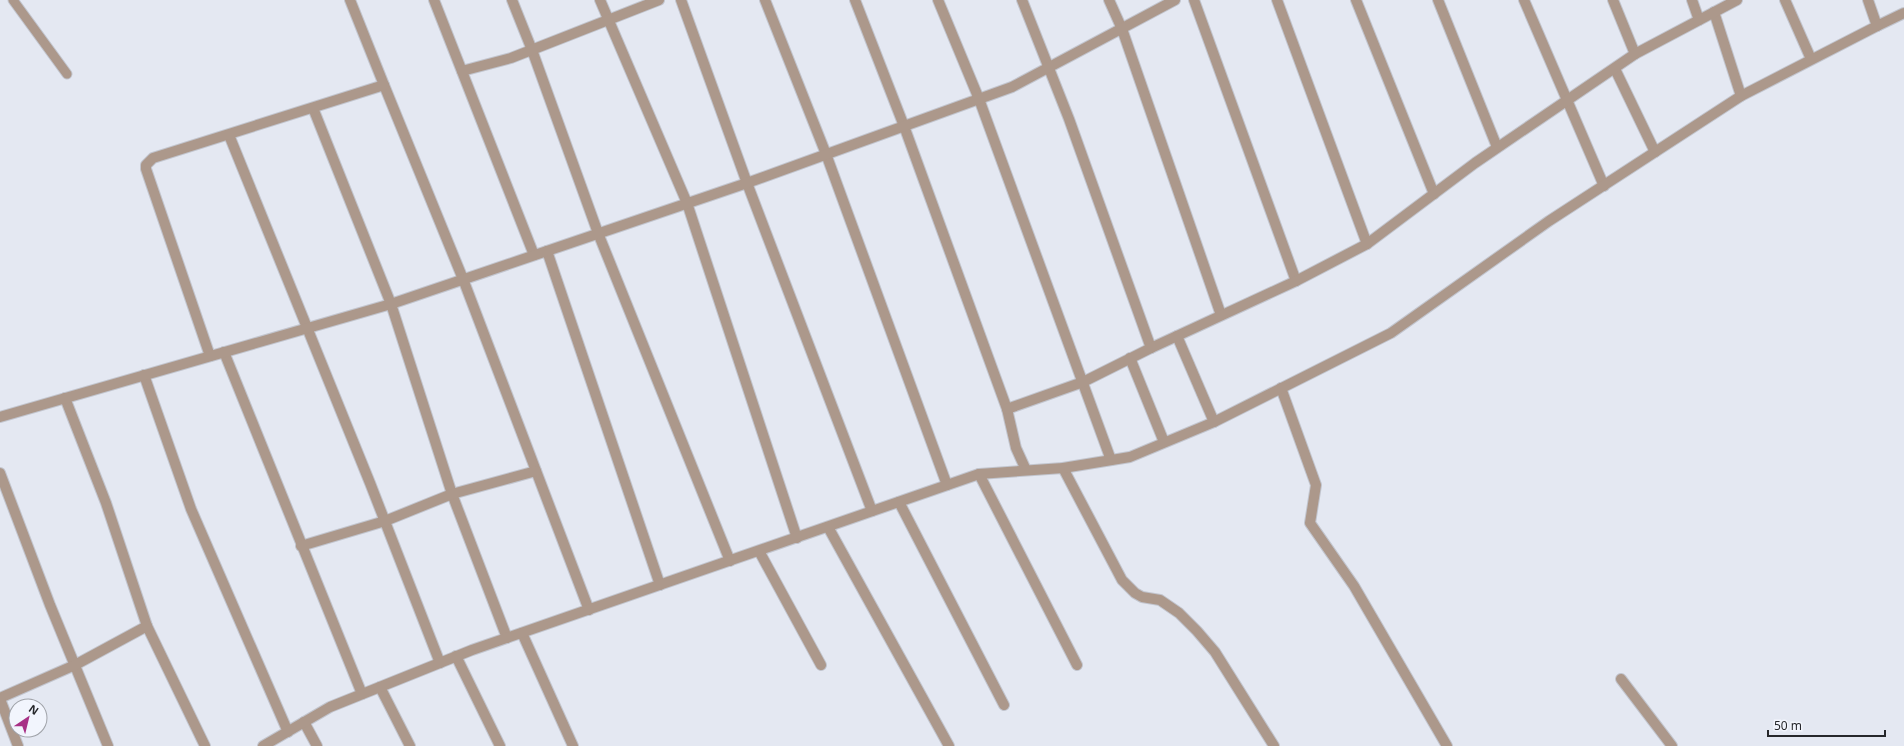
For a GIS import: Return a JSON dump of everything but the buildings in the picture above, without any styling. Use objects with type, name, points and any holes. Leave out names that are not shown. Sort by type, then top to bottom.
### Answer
[{"type":"street","points":[[350,0],[463,279],[589,610]]},
{"type":"street","points":[[434,0],[534,255]]},
{"type":"street","points":[[512,0],[532,50],[598,233],[730,561]]},
{"type":"street","points":[[600,0],[687,203],[797,538]]},
{"type":"street","points":[[462,71],[511,58],[659,0]]},
{"type":"street","points":[[681,0],[747,182],[872,511]]},
{"type":"street","points":[[765,0],[826,154],[947,485]]},
{"type":"street","points":[[855,0],[904,126],[1007,409],[1016,448],[1026,470]]},
{"type":"street","points":[[938,0],[979,99],[1084,382],[1111,460]]},
{"type":"street","points":[[1022,0],[1049,68],[1151,348]]},
{"type":"street","points":[[1109,0],[1122,29],[1221,315]]},
{"type":"street","points":[[0,417],[391,304],[826,154],[1012,88],[1176,0]]},
{"type":"street","points":[[1194,0],[1296,281]]},
{"type":"street","points":[[1277,0],[1367,244]]},
{"type":"street","points":[[1356,0],[1434,194]]},
{"type":"street","points":[[1438,0],[1498,148]]},
{"type":"street","points":[[1524,0],[1604,186]]},
{"type":"street","points":[[1613,0],[1635,54]]},
{"type":"street","points":[[1692,0],[1699,20]]},
{"type":"street","points":[[1007,409],[1084,382],[1130,358],[1296,281],[1367,244],[1498,148],[1635,54],[1737,0]]},
{"type":"street","points":[[1785,0],[1811,60]]},
{"type":"street","points":[[1868,0],[1877,26]]},
{"type":"street","points":[[1714,12],[1741,96]]},
{"type":"street","points":[[263,746],[330,707],[456,656],[979,474],[1063,468],[1130,457],[1214,422],[1390,333],[1549,221],[1741,96],[1904,13]]},
{"type":"street","points":[[1615,69],[1655,152]]},
{"type":"street","points":[[210,356],[146,169],[146,165],[153,158],[230,135],[384,85]]},
{"type":"street","points":[[313,108],[391,304],[452,494],[507,638]]},
{"type":"street","points":[[230,135],[385,521],[440,663]]},
{"type":"street","points":[[547,251],[660,585]]},
{"type":"street","points":[[1177,336],[1214,422]]},
{"type":"street","points":[[224,352],[362,694]]},
{"type":"street","points":[[1130,358],[1164,442]]},
{"type":"street","points":[[144,375],[191,509],[288,732]]},
{"type":"street","points":[[1281,388],[1316,485],[1310,523],[1354,586],[1447,746]]},
{"type":"street","points":[[65,398],[106,503],[147,626],[205,746]]},
{"type":"street","points":[[1063,468],[1122,580],[1135,593],[1142,597],[1160,600],[1179,614],[1197,631],[1215,652],[1274,746]]},
{"type":"street","points":[[301,546],[385,521],[452,494],[536,471]]},
{"type":"street","points":[[0,473],[108,746]]},
{"type":"street","points":[[979,474],[1077,665]]},
{"type":"street","points":[[899,502],[1004,705]]},
{"type":"street","points":[[828,526],[949,746]]},
{"type":"street","points":[[759,551],[821,665]]},
{"type":"street","points":[[18,746],[0,699],[75,665],[147,626]]},
{"type":"street","points":[[522,633],[573,746]]},
{"type":"street","points":[[456,656],[500,746]]},
{"type":"street","points":[[1621,679],[1672,746]]},
{"type":"street","points":[[380,687],[410,746]]},
{"type":"street","points":[[304,722],[317,746]]},
{"type":"lane","points":[[14,0],[67,74]]}]
